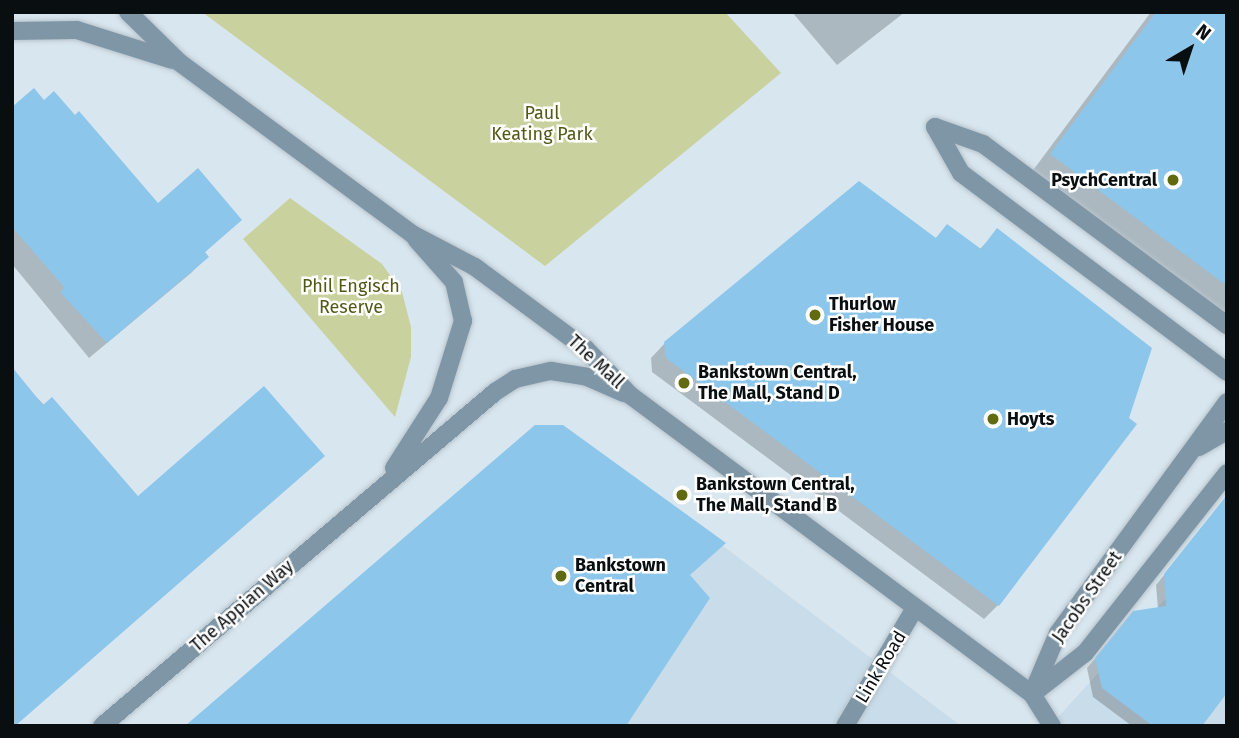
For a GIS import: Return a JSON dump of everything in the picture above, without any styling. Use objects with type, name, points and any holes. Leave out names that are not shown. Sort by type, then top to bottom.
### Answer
[{"type":"street","name":"The Mall","points":[[128,12],[179,62],[412,234],[475,268],[586,349],[630,395],[1032,694],[1052,726]]},
{"type":"street","points":[[12,31],[77,30],[179,62]]},
{"type":"street","points":[[1227,325],[983,144],[935,127],[961,173],[1227,372]]},
{"type":"street","name":"The Appian Way","points":[[382,486],[439,398],[463,321],[454,282],[412,234]]},
{"type":"street","name":"The Appian Way","points":[[102,726],[382,486],[515,379],[535,373],[566,372],[630,395]]},
{"type":"street","name":"Jacobs Street","points":[[1032,694],[1058,634],[1227,402]]},
{"type":"street","points":[[1193,451],[1227,431]]},
{"type":"street","name":"Jacobs Street","points":[[1032,694],[1085,653],[1227,473]]},
{"type":"street","name":"Link Road","points":[[845,726],[915,608]]},
{"type":"shaded area","name":"Bankstown Central","points":[[535,425],[563,425],[961,726],[185,726]]},
{"type":"shaded area","points":[[1227,531],[1227,726],[1050,726]]},
{"type":"green space","name":"Paul Keating Park","points":[[202,12],[725,12],[781,73],[545,266]]},
{"type":"green space","name":"Phil Engisch Reserve","points":[[290,198],[382,264],[402,292],[411,327],[411,357],[395,417],[243,239]]},
{"type":"building","points":[[1156,12],[1227,12],[1227,286],[1050,154]]},
{"type":"building","points":[[34,88],[44,100],[54,91],[75,115],[79,111],[158,203],[198,168],[242,220],[205,252],[209,257],[107,343],[60,292],[65,288],[12,227],[12,107]]},
{"type":"building","points":[[859,181],[936,238],[947,224],[981,249],[997,228],[1152,348],[1129,418],[1137,424],[999,606],[666,358],[664,342]]},
{"type":"building","points":[[12,367],[43,405],[52,397],[138,496],[264,386],[325,456],[15,726]]},
{"type":"building","name":"Bankstown Central","points":[[535,425],[563,425],[726,543],[690,575],[710,598],[626,726],[185,726]]},
{"type":"building","points":[[1227,495],[1227,693],[1202,726],[1153,726],[1102,688],[1095,658],[1133,611],[1166,606],[1164,574]]},
{"type":"place","name":"PsychCentral","points":[[1173,180]]},
{"type":"place","name":"Thurlow Fisher House","points":[[815,315]]},
{"type":"place","name":"Bankstown Central, The Mall, Stand D","points":[[684,383]]},
{"type":"place","name":"Hoyts","points":[[993,419]]},
{"type":"place","name":"Bankstown Central, The Mall, Stand B","points":[[682,495]]},
{"type":"place","name":"Bankstown Central","points":[[561,576]]}]
